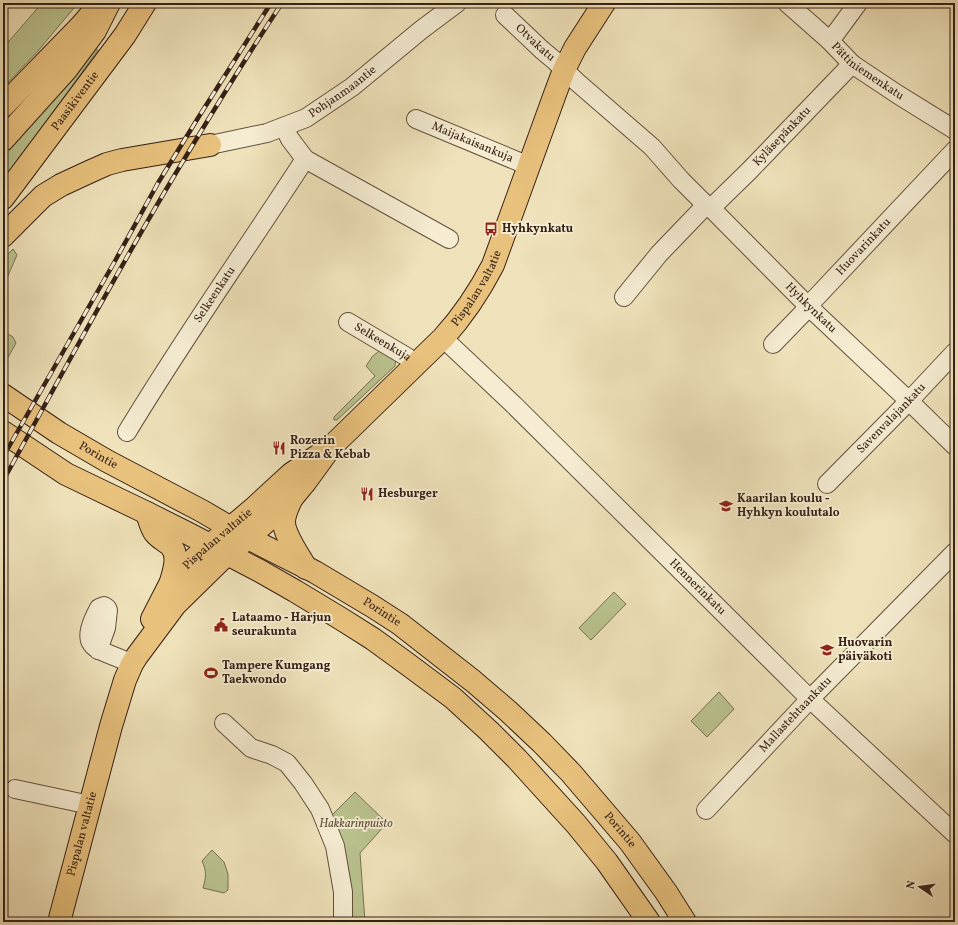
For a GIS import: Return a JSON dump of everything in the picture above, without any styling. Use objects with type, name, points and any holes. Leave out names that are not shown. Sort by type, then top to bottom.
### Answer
[{"type":"main road","points":[[3,106],[80,27],[101,3]]},
{"type":"main road","points":[[3,140],[66,70],[95,31],[109,3]]},
{"type":"main road","name":"Paasikiventie","points":[[3,198],[125,35],[146,3]]},
{"type":"main road","name":"Pispalan valtatie","points":[[239,533],[253,509],[291,474],[330,448],[443,338],[471,303],[493,265],[564,70],[578,42],[604,3]]},
{"type":"main road","points":[[3,236],[43,196],[61,184],[107,164],[122,160],[210,145]]},
{"type":"main road","name":"Porintie","points":[[3,395],[59,433],[107,461],[306,568],[400,624],[473,681],[508,711],[571,773],[630,842],[666,892],[685,922]]},
{"type":"main road","points":[[3,432],[66,474],[147,513],[260,571],[316,603],[373,639],[453,698],[517,758],[576,824],[607,862],[649,922]]},
{"type":"main road","name":"Pispalan valtatie","points":[[59,922],[111,726],[125,680],[149,624],[171,582],[218,550],[239,533],[292,498],[306,482],[330,448]]},
{"type":"main road","points":[[292,498],[285,513],[284,522],[286,532],[306,568]]},
{"type":"main road","points":[[147,513],[154,532],[170,545],[176,556],[171,582]]},
{"type":"main road","name":"Pispalan valtatie","points":[[134,660],[218,550]]},
{"type":"street","name":"Pohjanmaantie","points":[[210,145],[267,133],[306,118],[352,87],[421,30],[457,3]]},
{"type":"street","name":"Pättiniemenkatu","points":[[787,3],[852,64],[955,130]]},
{"type":"street","points":[[830,42],[858,3]]},
{"type":"street","name":"Otvakatu","points":[[505,15],[564,70]]},
{"type":"street","name":"Kyläsepänkatu","points":[[624,297],[660,254],[708,207],[749,171],[852,64]]},
{"type":"street","name":"Hyhkynkatu","points":[[564,70],[652,147],[681,180],[808,306],[955,446]]},
{"type":"street","name":"Maijakaisankuja","points":[[416,119],[529,166]]},
{"type":"street","points":[[284,127],[290,139],[305,159],[449,238]]},
{"type":"street","name":"Huovarinkatu","points":[[773,344],[955,150]]},
{"type":"street","name":"Selkeenkatu","points":[[127,432],[150,392],[274,208],[305,159]]},
{"type":"street","name":"Selkeenkuja","points":[[348,322],[407,357],[415,366]]},
{"type":"street","name":"Hennerinkatu","points":[[443,338],[508,400],[810,699],[955,834]]},
{"type":"street","name":"Savenvalajankatu","points":[[828,484],[955,352]]},
{"type":"street","name":"Mallastehtaankatu","points":[[706,810],[810,699],[955,552]]},
{"type":"street","points":[[98,650],[121,658],[134,660]]},
{"type":"street","points":[[224,723],[251,748],[272,755],[287,764],[303,783],[320,809],[335,846],[343,892],[343,922]]},
{"type":"street","points":[[16,789],[90,805]]},
{"type":"green space","points":[[42,3],[78,3],[38,51],[3,88],[3,48]]},
{"type":"green space","points":[[93,47],[98,50],[3,182],[3,153],[48,104]]},
{"type":"green space","points":[[13,249],[17,255],[3,287],[3,259]]},
{"type":"green space","points":[[3,331],[13,337],[16,343],[6,361],[3,360]]},
{"type":"green space","points":[[379,351],[396,358],[395,366],[337,420],[334,420],[334,417],[375,376],[366,366],[372,357]]},
{"type":"green space","points":[[614,592],[626,604],[591,640],[579,628]]},
{"type":"green space","points":[[719,692],[734,709],[707,737],[691,721]]},
{"type":"green space","name":"Hakkarinpuisto","points":[[355,792],[387,823],[360,853],[365,922],[349,922],[329,818]]},
{"type":"green space","points":[[212,850],[224,862],[228,874],[228,890],[224,893],[203,888],[206,874],[202,861]]},
{"type":"railway","points":[[3,457],[158,183],[271,3]]},
{"type":"railway","points":[[3,481],[102,301],[164,193],[222,97],[282,3]]},
{"type":"place","name":"Hyhkynkatu","points":[[491,229]]},
{"type":"place","name":"Rozerin Pizza & Kebab","points":[[279,448]]},
{"type":"place","name":"Hesburger","points":[[367,494]]},
{"type":"place","name":"Kaarilan koulu - Hyhkyn koulutalo","points":[[726,506]]},
{"type":"place","name":"Lataamo - Harjun seurakunta","points":[[221,625]]},
{"type":"place","name":"Huovarin päiväkoti","points":[[827,650]]},
{"type":"place","name":"Tampere Kumgang Taekwondo","points":[[211,673]]}]
